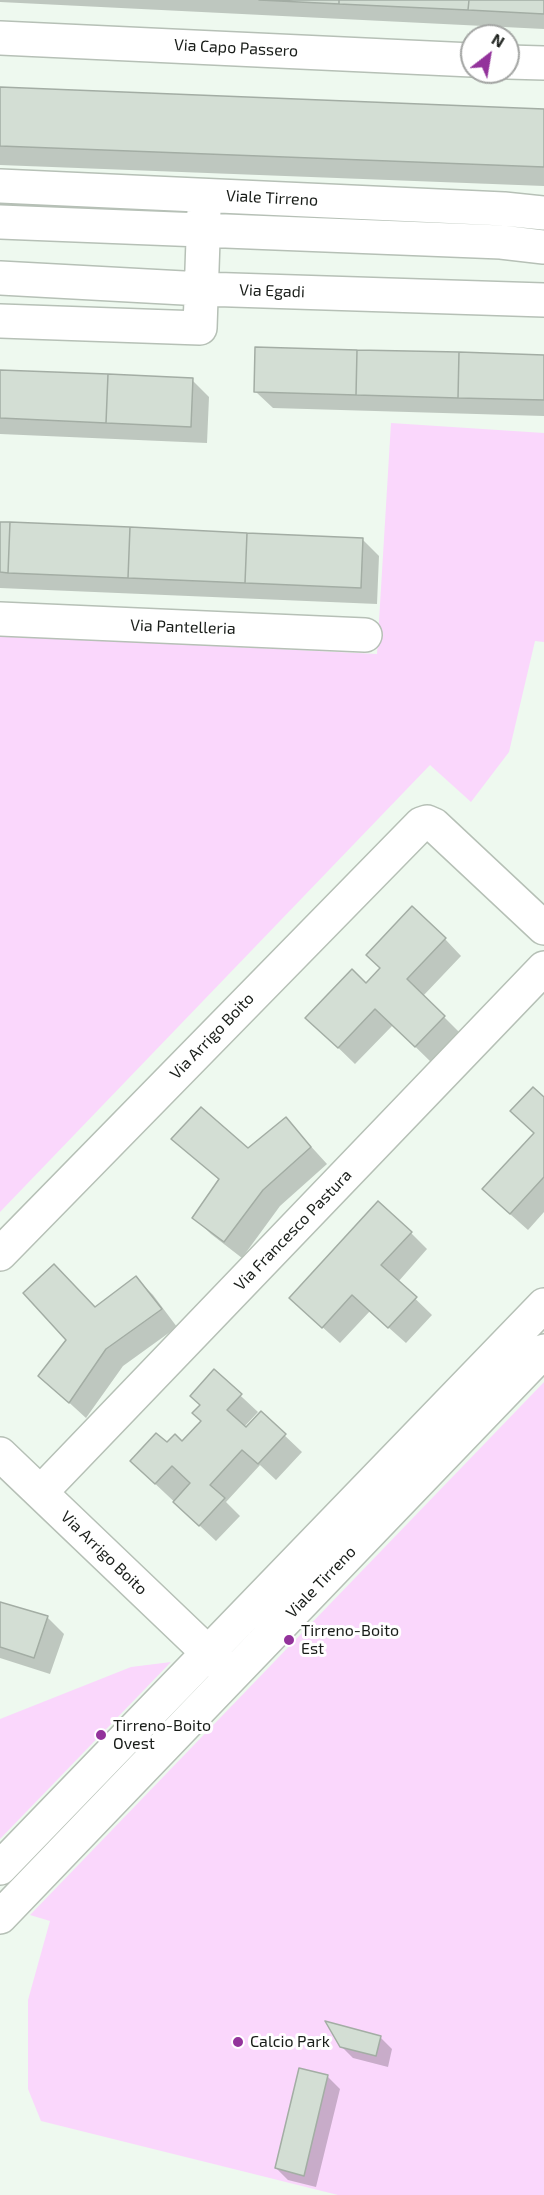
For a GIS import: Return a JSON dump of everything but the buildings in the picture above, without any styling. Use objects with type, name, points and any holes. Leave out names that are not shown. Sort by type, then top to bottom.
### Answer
[{"type":"street","name":"Via Capo Passero","points":[[0,38],[460,59]]},
{"type":"street","points":[[520,62],[544,63]]},
{"type":"street","name":"Viale Tirreno","points":[[0,186],[205,194],[544,213]]},
{"type":"street","points":[[0,321],[200,328],[205,194]]},
{"type":"street","name":"Viale Tirreno","points":[[0,222],[489,242],[544,247]]},
{"type":"street","name":"Via Egadi","points":[[0,278],[202,289],[544,300]]},
{"type":"street","name":"Via Pantelleria","points":[[0,619],[365,635]]},
{"type":"street","name":"Via Arrigo Boito","points":[[0,1254],[416,827],[427,822],[440,830],[544,928]]},
{"type":"street","name":"Via Francesco Pastura","points":[[41,1492],[544,968]]},
{"type":"street","name":"Viale Tirreno","points":[[0,1868],[544,1305]]},
{"type":"street","name":"Viale Tirreno","points":[[6,1899],[231,1675],[544,1351]]},
{"type":"street","name":"Via Arrigo Boito","points":[[0,1454],[231,1675]]},
{"type":"shaded area","points":[[391,423],[544,433],[544,642],[535,641],[509,752],[471,802],[430,765],[0,1212],[0,635],[377,654]]},
{"type":"shaded area","points":[[544,1382],[544,2195],[338,2195],[41,2121],[28,2089],[28,2000],[50,1921],[30,1915]]},
{"type":"shaded area","points":[[171,1662],[0,1839],[0,1719],[131,1667]]},
{"type":"place","name":"Tirreno-Boito Est","points":[[289,1640]]},
{"type":"place","name":"Tirreno-Boito Ovest","points":[[101,1735]]},
{"type":"place","name":"Calcio Park","points":[[238,2042]]}]
